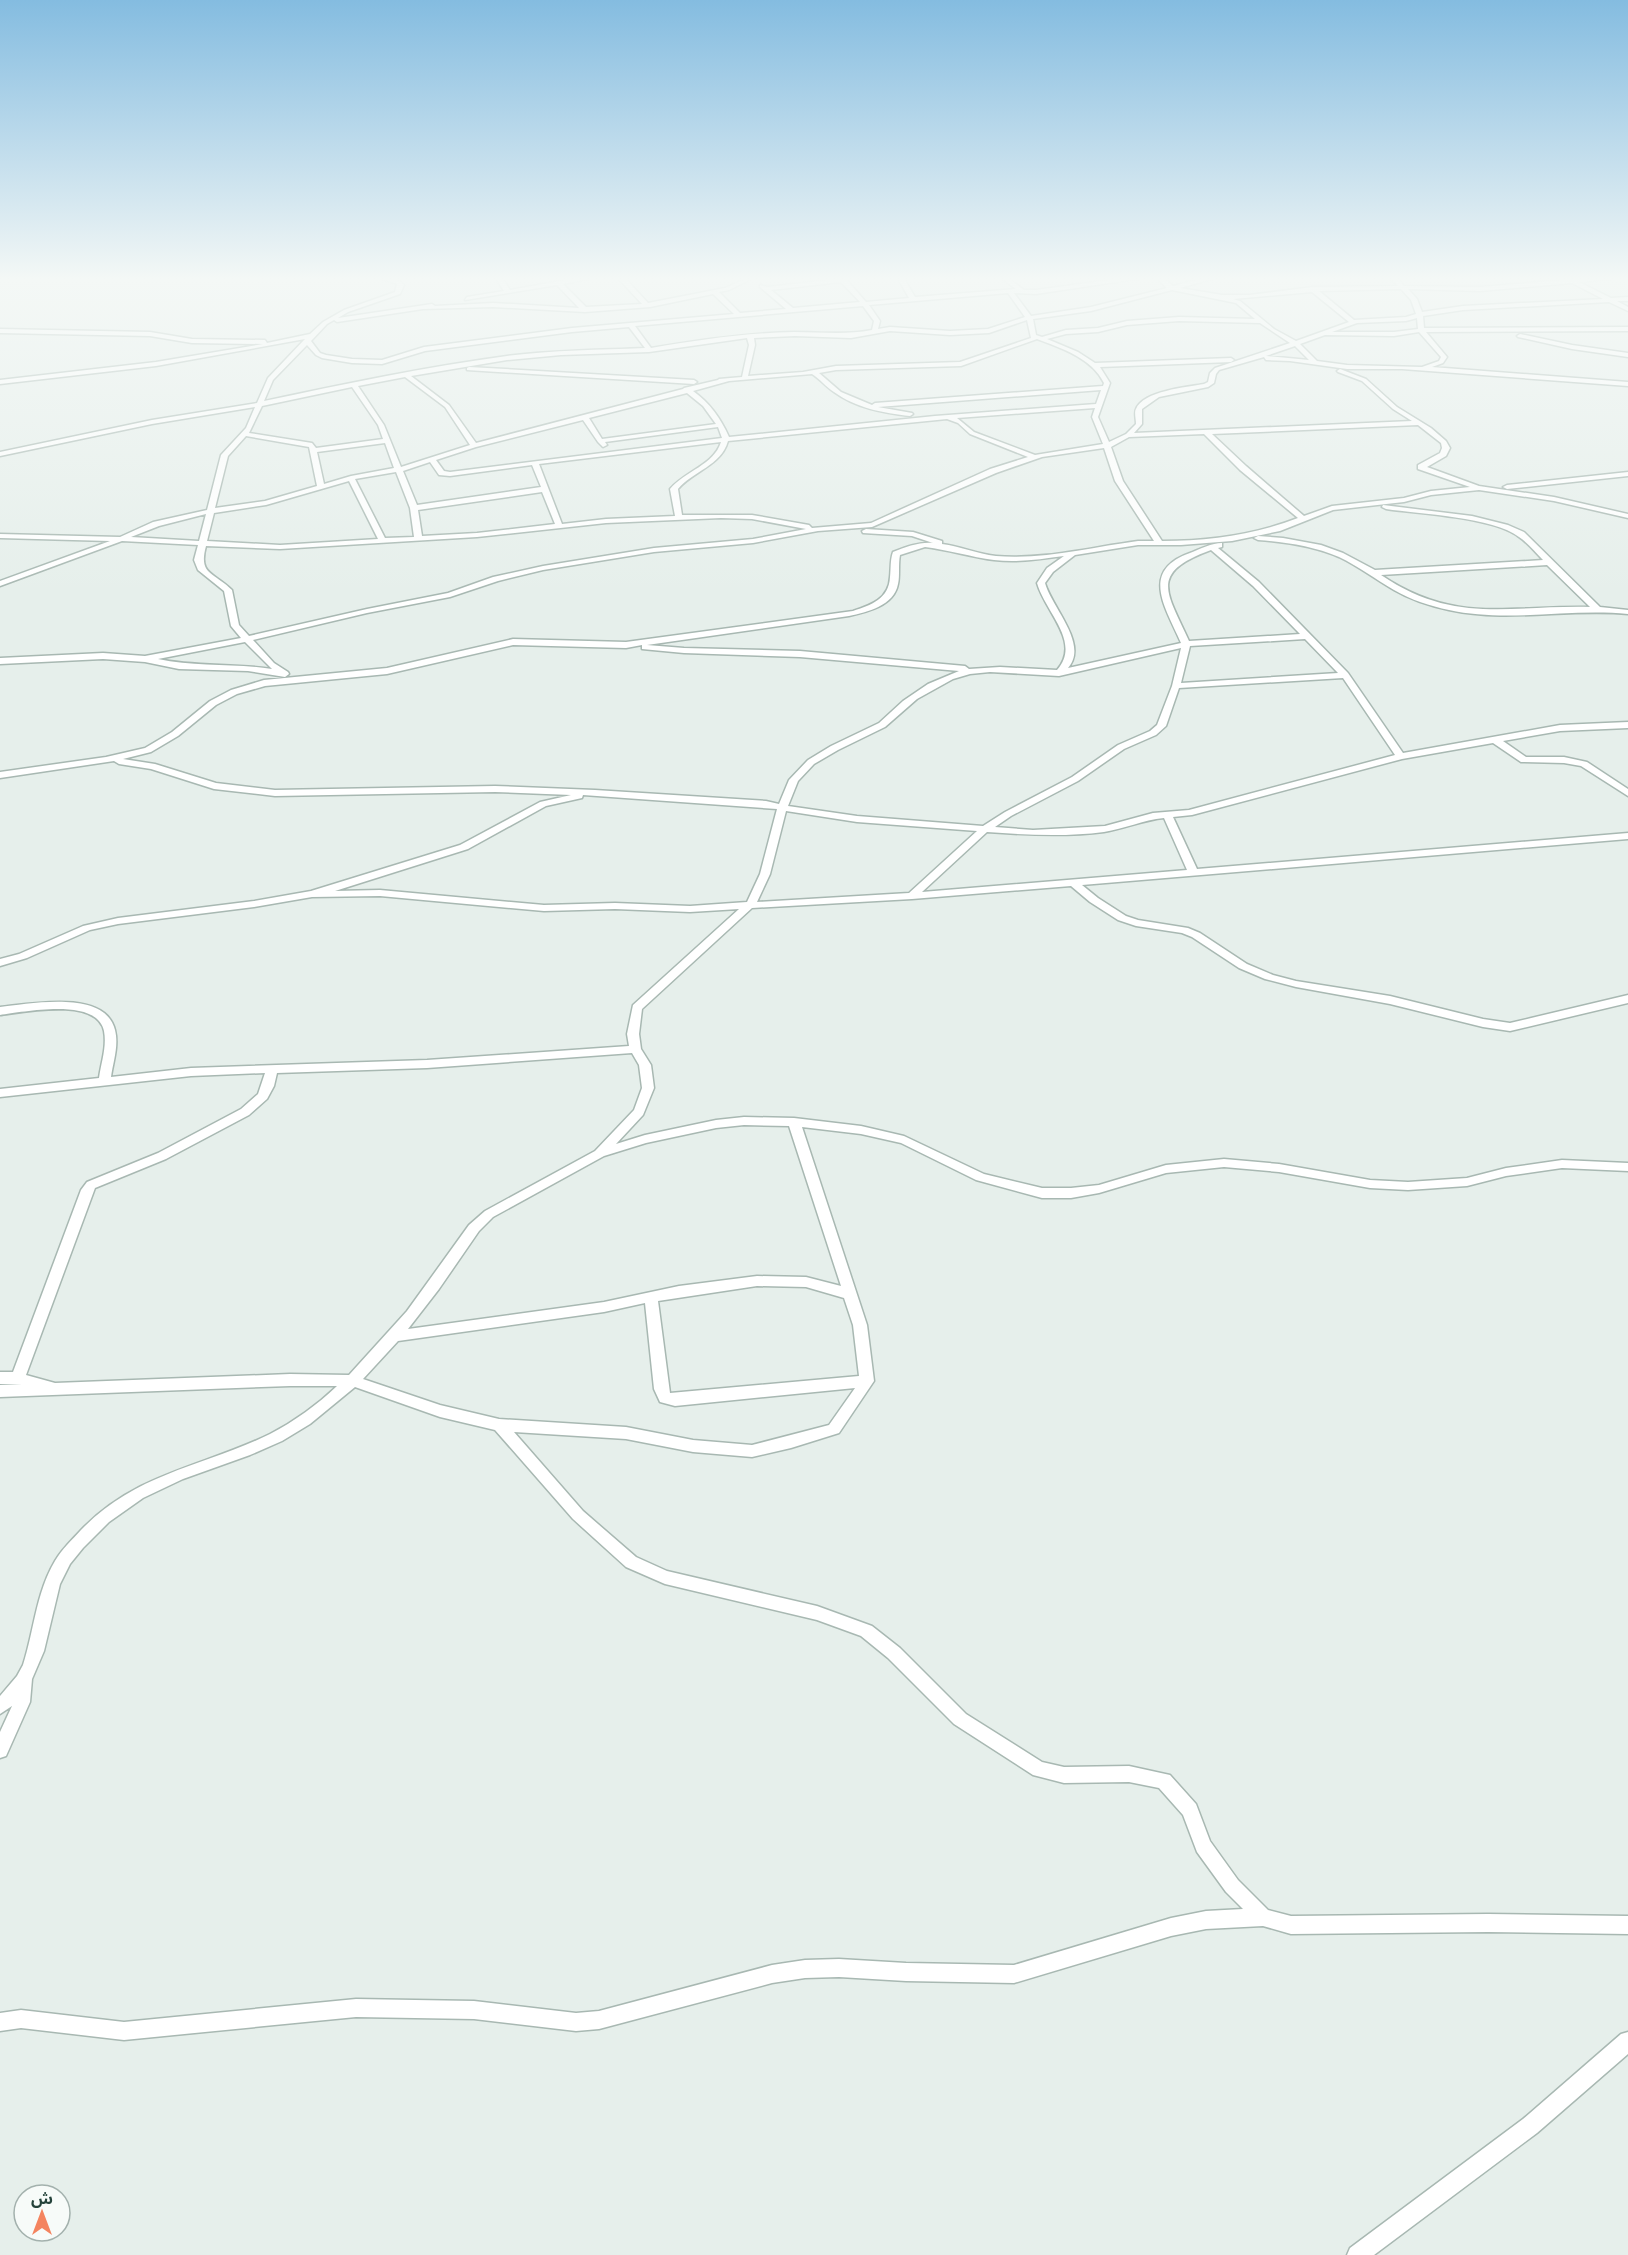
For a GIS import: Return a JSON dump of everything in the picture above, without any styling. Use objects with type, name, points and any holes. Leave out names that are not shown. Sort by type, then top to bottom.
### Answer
[{"type":"street","points":[[269,382],[255,418],[225,456],[198,560],[202,570],[228,590],[235,626],[271,665],[285,674]]},
{"type":"street","points":[[0,454],[152,422],[260,405],[367,382]]},
{"type":"street","points":[[416,382],[447,406],[474,446]]},
{"type":"street","points":[[0,584],[93,551],[156,524],[211,511],[266,503],[351,478],[398,469],[584,416],[717,382]]},
{"type":"street","points":[[827,382],[830,387],[866,405],[896,413],[946,417],[960,422],[972,433],[1034,457]]},
{"type":"street","points":[[1106,382],[1095,417],[1119,481],[1158,541]]},
{"type":"street","points":[[145,659],[450,595],[496,579],[543,568],[654,550],[753,541],[818,529],[855,527],[884,522],[924,500],[1034,457],[1051,452],[1107,446],[1128,435],[1139,424],[1139,410],[1150,398],[1206,386],[1211,382]]},
{"type":"street","points":[[1366,382],[1395,408],[1421,423],[1444,442],[1446,448],[1443,454],[1421,467],[1479,488],[1628,516]]},
{"type":"street","points":[[1604,382],[1628,384]]},
{"type":"street","points":[[354,385],[381,425],[414,508],[418,538]]},
{"type":"street","points":[[866,405],[1105,388]]},
{"type":"street","points":[[678,519],[674,489],[680,481],[721,453],[726,438],[721,425],[705,403],[686,389]]},
{"type":"street","points":[[430,459],[441,472],[450,474],[726,438],[946,417],[1097,406]]},
{"type":"street","points":[[584,416],[608,453]]},
{"type":"street","points":[[1128,435],[1421,423]]},
{"type":"street","points":[[600,441],[721,425]]},
{"type":"street","points":[[1205,431],[1243,468],[1302,518]]},
{"type":"street","points":[[244,434],[307,442],[312,445],[321,487]]},
{"type":"street","points":[[314,450],[387,441]]},
{"type":"street","points":[[535,463],[559,526]]},
{"type":"street","points":[[626,645],[750,626],[834,617],[862,610],[873,606],[890,594],[894,586],[896,554],[925,545],[997,558],[1035,558],[1158,541],[1181,543],[1232,539],[1277,529],[1332,508],[1404,500],[1431,493],[1628,474]]},
{"type":"street","points":[[351,478],[383,542]]},
{"type":"street","points":[[414,508],[545,489]]},
{"type":"street","points":[[1371,505],[1463,516],[1494,523],[1521,534],[1597,609]]},
{"type":"street","points":[[1591,508],[1604,512],[1628,526]]},
{"type":"street","points":[[0,536],[280,547],[383,542],[606,521],[744,517],[818,529],[913,534],[928,537],[946,547]]},
{"type":"street","points":[[1245,537],[1308,543],[1352,560],[1418,599],[1452,609],[1526,613],[1597,609],[1628,612]]},
{"type":"street","points":[[912,896],[986,830],[1030,800],[1096,766],[1121,747],[1153,734],[1161,726],[1176,686],[1186,644],[1165,597],[1163,581],[1171,567],[1188,556],[1232,539]]},
{"type":"street","points":[[1212,547],[1256,584],[1345,675],[1401,756]]},
{"type":"street","points":[[1058,673],[1067,666],[1071,658],[1071,646],[1045,597],[1041,583],[1050,570],[1075,552]]},
{"type":"street","points":[[1373,573],[1550,562]]},
{"type":"street","points":[[0,775],[106,760],[148,750],[163,743],[205,708],[234,692],[264,683],[387,671],[513,642],[626,645],[690,652],[801,654],[911,666],[1039,674],[1058,673],[1186,644],[1308,636]]},
{"type":"street","points":[[0,661],[90,656],[145,659],[179,666],[248,668],[315,679]]},
{"type":"street","points":[[599,1154],[639,1113],[645,1100],[648,1077],[635,1049],[633,1034],[637,1008],[751,904],[761,888],[769,866],[782,806],[795,778],[809,762],[885,723],[926,688],[944,679],[980,669]]},
{"type":"street","points":[[1176,686],[1345,675]]},
{"type":"street","points":[[106,760],[152,766],[214,786],[274,793],[495,789],[595,793],[782,806],[805,812],[857,819],[1033,833],[1106,829],[1167,815],[1188,813],[1401,756],[1494,739],[1560,728],[1628,725]]},
{"type":"street","points":[[1494,739],[1524,760],[1564,760],[1584,764],[1628,793]]},
{"type":"street","points":[[0,963],[23,956],[87,928],[118,921],[254,904],[312,894],[464,847],[543,804],[595,793]]},
{"type":"street","points":[[1167,815],[1194,873]]},
{"type":"street","points":[[312,894],[380,893],[544,908],[626,906],[690,909],[912,896],[1628,836]]},
{"type":"street","points":[[1074,883],[1094,900],[1122,918],[1136,923],[1184,930],[1196,935],[1243,966],[1269,977],[1296,984],[1390,1000],[1484,1023],[1510,1027],[1628,999]]},
{"type":"street","points":[[0,1011],[74,1005],[101,1016],[109,1028],[110,1040],[104,1082]]},
{"type":"street","points":[[0,1093],[191,1072],[427,1064],[635,1049]]},
{"type":"street","points":[[18,1378],[87,1190],[91,1185],[162,1156],[245,1112],[262,1096],[268,1086],[272,1068]]},
{"type":"street","points":[[0,1750],[22,1702],[25,1681],[52,1583],[66,1558],[95,1526],[145,1489],[277,1437],[313,1416],[352,1381],[394,1336],[474,1228],[489,1214],[599,1154],[645,1139],[716,1124],[744,1121],[794,1122],[861,1130],[904,1140],[980,1177],[1042,1193],[1071,1193],[1099,1189],[1166,1169],[1224,1162],[1279,1168],[1370,1184],[1408,1186],[1467,1182],[1562,1164],[1628,1167]]},
{"type":"street","points":[[0,1391],[290,1380],[352,1381],[440,1411],[499,1425],[626,1433],[693,1446],[752,1450],[791,1442],[834,1429],[867,1381],[860,1325],[794,1122]]},
{"type":"street","points":[[394,1336],[604,1307],[651,1296],[757,1281],[806,1282],[850,1294]]},
{"type":"street","points":[[651,1296],[661,1389],[664,1398],[675,1400],[867,1381]]},
{"type":"street","points":[[0,1377],[18,1378],[56,1389]]},
{"type":"street","points":[[499,1425],[578,1515],[631,1562],[665,1577],[817,1613],[866,1630],[894,1653],[960,1719],[1040,1769],[1064,1775],[1129,1774],[1164,1781],[1190,1810],[1203,1846],[1232,1886],[1263,1917]]},
{"type":"street","points":[[0,1706],[25,1681]]},
{"type":"street","points":[[0,2022],[21,2019],[124,2031],[356,2008],[474,2010],[576,2022],[599,2020],[783,1973],[839,1968],[1014,1974],[1171,1927],[1206,1920],[1263,1917],[1291,1925],[1488,1923],[1628,1925]]},
{"type":"street","points":[[1357,2255],[1584,2084],[1628,2041]]}]
